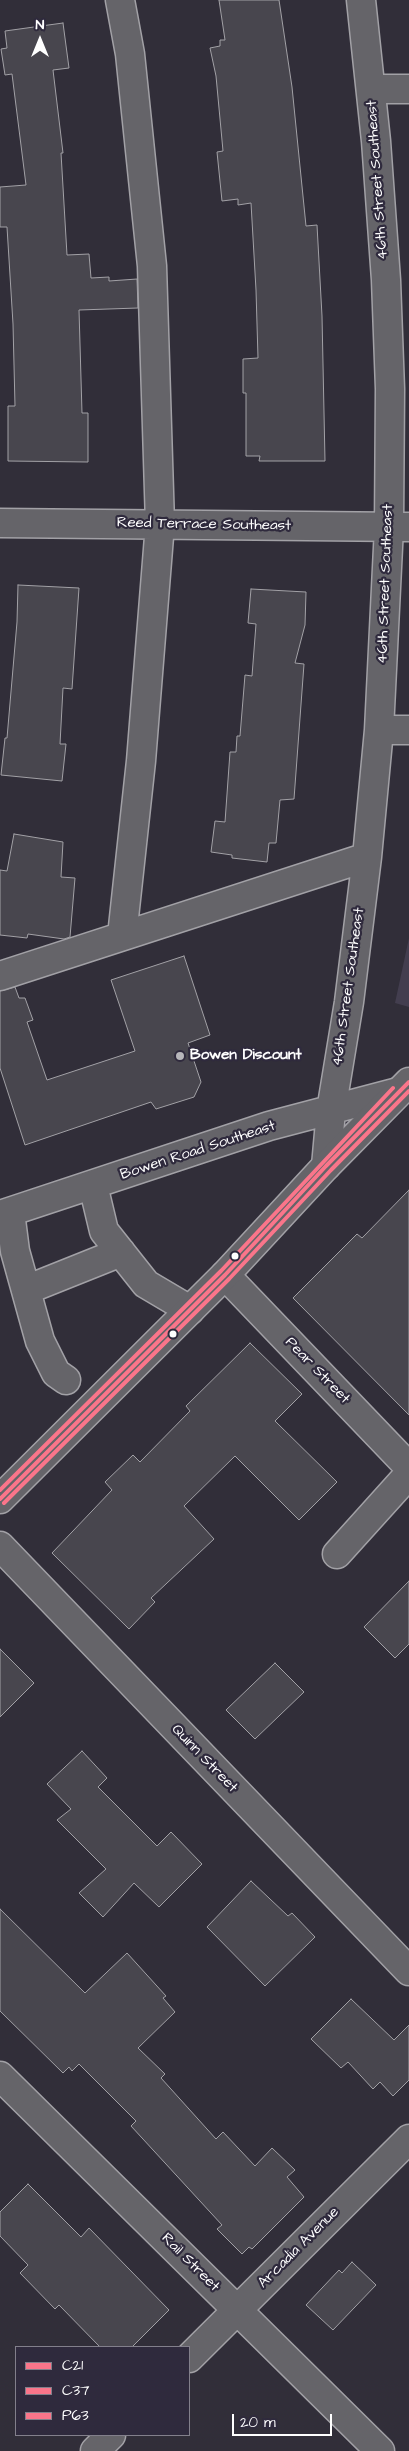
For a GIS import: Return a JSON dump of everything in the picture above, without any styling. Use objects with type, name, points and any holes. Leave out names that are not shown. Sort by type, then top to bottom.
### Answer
[{"type":"street","points":[[120,0],[130,54],[152,266],[160,524],[141,761],[122,936]]},
{"type":"street","name":"46th Street Southeast","points":[[326,1166],[367,857],[399,527],[371,89],[361,0]]},
{"type":"street","points":[[371,89],[409,89]]},
{"type":"street","name":"Reed Terrace Southeast","points":[[0,523],[399,527]]},
{"type":"street","points":[[379,730],[409,730]]},
{"type":"street","points":[[0,976],[367,857]]},
{"type":"street","points":[[2,1492],[225,1275],[326,1166],[405,1088]]},
{"type":"street","name":"Bowen Road Southeast","points":[[5,1214],[269,1126],[332,1111],[405,1088]]},
{"type":"street","points":[[93,1185],[102,1226],[120,1252],[146,1284],[190,1310]]},
{"type":"street","points":[[5,1214],[40,1341],[56,1373],[66,1380]]},
{"type":"street","points":[[26,1290],[120,1252]]},
{"type":"street","name":"Pear Street","points":[[225,1275],[409,1467]]},
{"type":"street","points":[[337,1554],[409,1474]]},
{"type":"street","name":"Quinn Street","points":[[0,1546],[409,1971]]},
{"type":"street","name":"Rail Street","points":[[0,2076],[380,2451]]},
{"type":"street","name":"Arcadia Avenue","points":[[190,2357],[409,2139]]},
{"type":"street","points":[[95,2451],[110,2436]]},
{"type":"shaded area","points":[[409,938],[409,1007],[395,1003]]},
{"type":"building","points":[[219,0],[279,0],[292,87],[306,226],[317,225],[322,316],[325,461],[259,461],[260,456],[246,456],[246,393],[243,393],[243,359],[258,358],[251,203],[238,205],[238,199],[222,201],[217,152],[223,151],[216,76],[210,48],[220,46],[220,40],[225,40]]},
{"type":"building","points":[[63,23],[69,68],[53,70],[63,153],[61,153],[67,255],[89,254],[91,278],[109,277],[109,281],[137,279],[138,308],[79,310],[82,413],[88,413],[88,462],[8,461],[8,406],[15,406],[13,324],[7,227],[0,227],[0,187],[26,185],[12,74],[5,75],[1,49],[7,48],[5,31]]},
{"type":"building","points":[[18,585],[79,588],[72,689],[63,688],[60,744],[66,744],[62,781],[1,775],[5,738],[7,738],[17,622]]},
{"type":"building","points":[[251,589],[306,592],[305,625],[295,663],[304,664],[294,799],[280,800],[276,843],[269,843],[267,862],[232,858],[232,855],[211,852],[215,821],[225,822],[230,752],[236,752],[237,736],[240,736],[245,675],[252,676],[256,624],[248,623]]},
{"type":"building","points":[[14,834],[63,842],[61,877],[75,878],[70,937],[64,939],[28,934],[27,938],[0,935],[0,870],[7,871]]},
{"type":"building","points":[[184,956],[210,1035],[188,1043],[201,1082],[194,1097],[156,1109],[151,1102],[25,1145],[0,1068],[0,991],[15,987],[19,998],[25,998],[33,1020],[27,1022],[47,1080],[135,1051],[111,980]]},
{"type":"building","points":[[409,1190],[409,1415],[293,1298],[357,1234],[362,1238]]},
{"type":"building","points":[[250,1343],[302,1394],[275,1421],[337,1482],[299,1520],[235,1456],[184,1506],[214,1539],[151,1598],[155,1602],[129,1629],[52,1553],[112,1490],[105,1482],[133,1455],[140,1462],[190,1411],[186,1406]]},
{"type":"building","points":[[409,1581],[409,1644],[395,1658],[364,1627]]},
{"type":"building","points":[[0,1649],[34,1683],[0,1717]]},
{"type":"building","points":[[275,1663],[304,1692],[255,1739],[226,1710]]},
{"type":"building","points":[[82,1751],[107,1778],[98,1787],[157,1846],[171,1832],[202,1864],[159,1907],[134,1883],[103,1917],[79,1893],[106,1869],[57,1820],[71,1809],[47,1784]]},
{"type":"building","points":[[251,1881],[288,1916],[292,1913],[315,1937],[265,1986],[207,1927]]},
{"type":"building","points":[[0,1909],[85,1993],[127,1953],[166,1996],[163,1998],[175,2012],[138,2048],[165,2074],[161,2078],[216,2139],[223,2132],[255,2166],[272,2148],[295,2170],[287,2177],[304,2197],[252,2249],[249,2247],[242,2254],[217,2229],[222,2225],[131,2126],[136,2121],[79,2064],[72,2071],[69,2067],[63,2073],[0,2011]]},
{"type":"building","points":[[351,1999],[394,2040],[409,2025],[409,2080],[393,2096],[380,2082],[373,2089],[348,2062],[341,2068],[311,2039]]},
{"type":"building","points":[[28,2184],[81,2237],[89,2228],[169,2310],[133,2346],[99,2346],[59,2305],[55,2309],[20,2273],[28,2265],[0,2236],[0,2212]]},
{"type":"building","points":[[352,2262],[376,2285],[333,2330],[306,2305],[339,2270],[342,2273]]},
{"type":"transit line","name":"C21","points":[[0,1499],[225,1275],[326,1166],[409,1082]]},
{"type":"transit line","name":"P63","points":[[0,1490],[221,1271],[393,1088]]},
{"type":"transit line","name":"C37","points":[[4,1503],[229,1279],[331,1170],[409,1091]]},
{"type":"place","name":"Bowen Discount","points":[[180,1056]]}]
